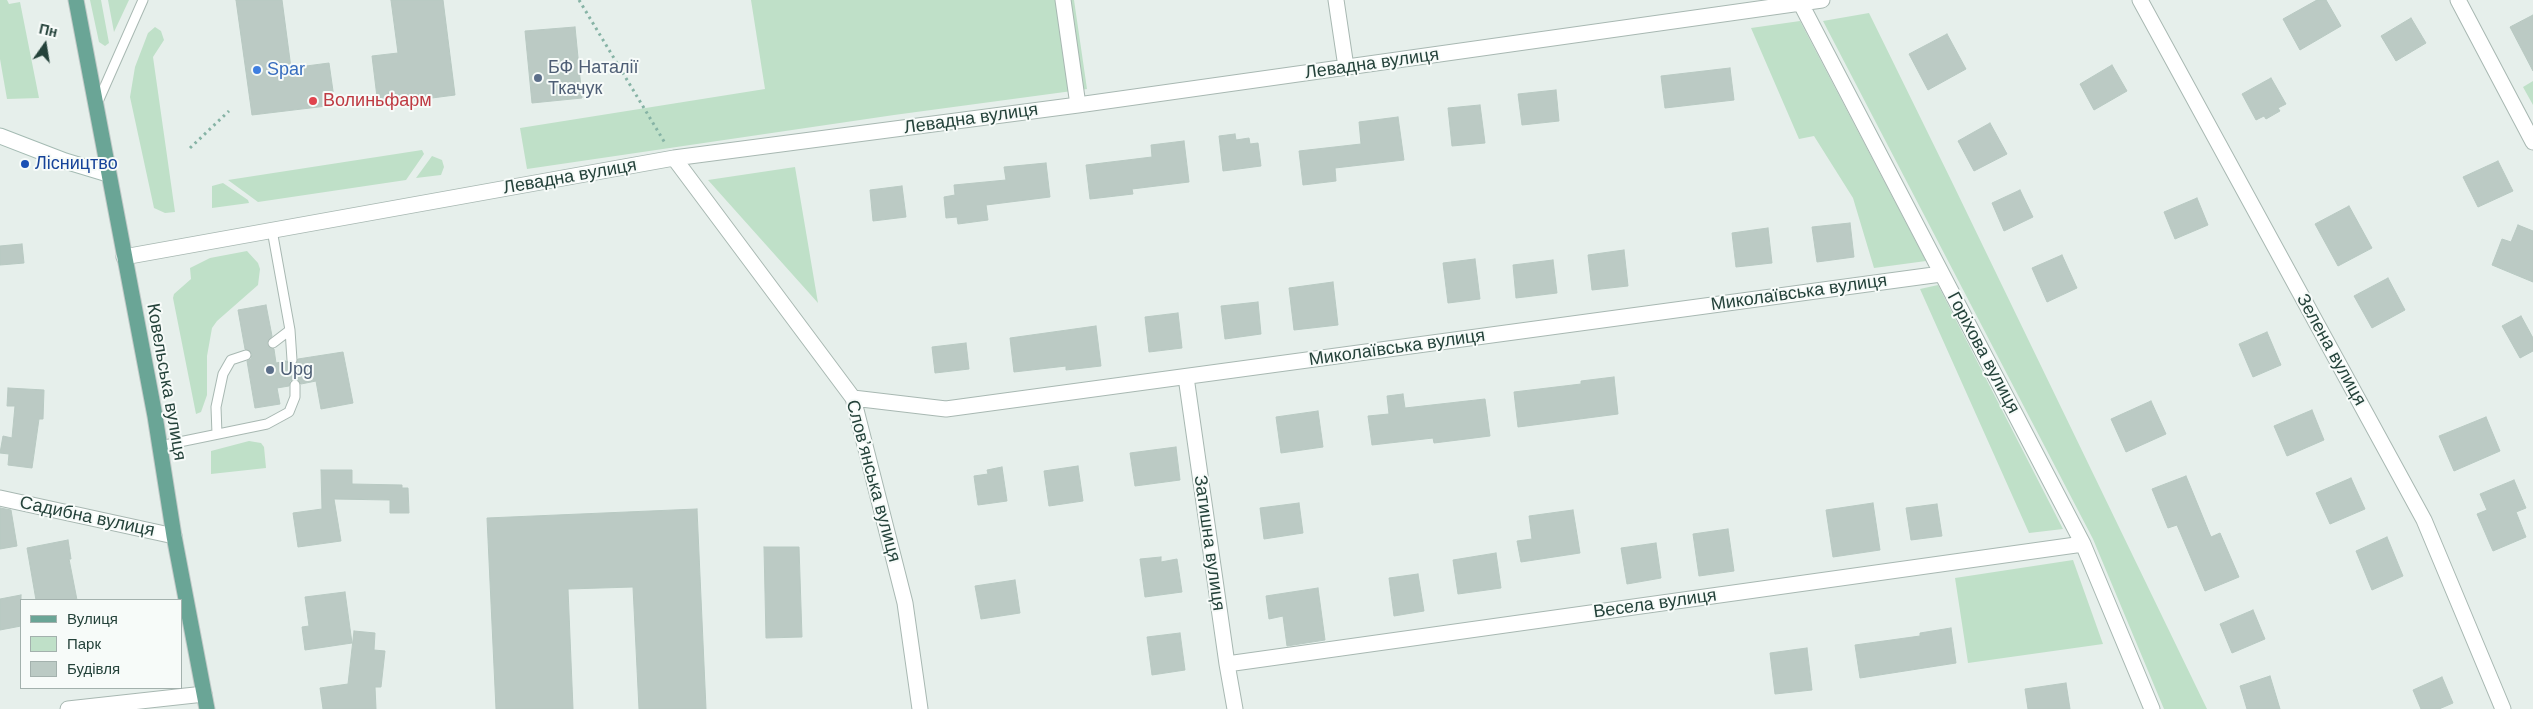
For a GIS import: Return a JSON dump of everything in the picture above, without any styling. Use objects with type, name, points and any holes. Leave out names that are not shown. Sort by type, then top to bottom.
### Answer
[{"type":"main road","name":"Ковельська вулиця","points":[[76,0],[160,446],[174,536],[207,709]]},
{"type":"street","points":[[1063,0],[1078,105]]},
{"type":"street","points":[[1336,0],[1346,67]]},
{"type":"street","name":"Левадна вулиця","points":[[124,257],[674,158],[1078,105],[1822,0]]},
{"type":"street","name":"Зелена вулиця","points":[[2140,0],[2424,520],[2503,709]]},
{"type":"street","points":[[2458,0],[2533,142]]},
{"type":"street","name":"Горіхова вулиця","points":[[1802,4],[2083,544],[2152,709]]},
{"type":"street","points":[[0,136],[65,161],[108,174]]},
{"type":"street","name":"Словʼянська вулиця","points":[[674,158],[853,398],[905,603],[920,709]]},
{"type":"street","name":"Миколаївська вулиця","points":[[853,398],[946,409],[1941,274]]},
{"type":"street","name":"Затишна вулиця","points":[[1186,377],[1235,709]]},
{"type":"street","name":"Садибна вулиця","points":[[0,498],[174,536]]},
{"type":"street","name":"Весела вулиця","points":[[1227,664],[2083,544]]},
{"type":"street","points":[[68,709],[204,694]]},
{"type":"lane","points":[[96,106],[116,66],[143,0]]},
{"type":"lane","points":[[272,230],[290,330],[292,360]]},
{"type":"lane","points":[[273,343],[290,330]]},
{"type":"lane","points":[[217,434],[216,407],[222,374],[232,360],[246,355]]},
{"type":"lane","points":[[160,446],[267,424],[289,412],[295,397],[295,385]]},
{"type":"path","points":[[579,0],[674,158]]},
{"type":"path","points":[[190,148],[229,111]]},
{"type":"green space","points":[[0,0],[7,0],[9,4],[20,2],[39,98],[7,99],[0,59]]},
{"type":"green space","points":[[90,0],[101,0],[109,43],[105,46],[99,42]]},
{"type":"green space","points":[[108,0],[129,0],[114,32]]},
{"type":"green space","points":[[751,0],[1074,0],[1087,89],[894,115],[527,169],[520,128],[765,89]]},
{"type":"green space","points":[[1869,13],[2207,709],[2164,709],[2093,539],[1823,21]]},
{"type":"green space","points":[[1800,21],[1926,261],[1874,268],[1853,198],[1814,136],[1799,139],[1751,28]]},
{"type":"green space","points":[[155,27],[161,31],[164,40],[153,57],[175,212],[165,213],[154,208],[130,97],[135,67],[148,33]]},
{"type":"green space","points":[[2533,81],[2533,105],[2523,87]]},
{"type":"green space","points":[[422,150],[424,154],[406,180],[258,202],[228,180]]},
{"type":"green space","points":[[432,156],[442,160],[444,167],[441,175],[416,178]]},
{"type":"green space","points":[[795,167],[818,303],[708,180]]},
{"type":"green space","points":[[223,183],[248,200],[249,203],[212,208],[212,186]]},
{"type":"green space","points":[[247,251],[258,263],[260,269],[258,285],[217,321],[212,328],[207,356],[207,395],[201,412],[196,414],[173,298],[174,294],[191,279],[190,268],[210,258]]},
{"type":"green space","points":[[1938,285],[2063,529],[2029,533],[1920,289]]},
{"type":"green space","points":[[249,441],[261,443],[264,447],[266,468],[211,474],[211,451]]},
{"type":"green space","points":[[2073,560],[2103,644],[1968,663],[1955,578]]},
{"type":"building","points":[[236,0],[282,0],[291,68],[329,63],[335,105],[252,115]]},
{"type":"building","points":[[391,0],[443,0],[455,95],[378,105],[372,56],[398,53]]},
{"type":"building","points":[[2317,0],[2326,0],[2341,26],[2300,50],[2283,19]]},
{"type":"building","points":[[2533,15],[2533,71],[2510,27]]},
{"type":"building","points":[[2411,18],[2426,43],[2396,61],[2381,36]]},
{"type":"building","points":[[575,27],[582,98],[532,103],[525,31]]},
{"type":"building","points":[[1947,34],[1966,69],[1928,90],[1909,54]]},
{"type":"building","points":[[2112,65],[2127,91],[2094,110],[2080,84]]},
{"type":"building","points":[[1730,68],[1734,100],[1665,108],[1661,76]]},
{"type":"building","points":[[2271,78],[2286,104],[2278,108],[2280,111],[2266,119],[2264,116],[2256,120],[2242,94]]},
{"type":"building","points":[[1556,90],[1559,121],[1522,125],[1518,94]]},
{"type":"building","points":[[1480,105],[1485,143],[1452,146],[1448,108]]},
{"type":"building","points":[[1398,117],[1404,160],[1335,168],[1336,181],[1303,185],[1299,151],[1361,144],[1359,122]]},
{"type":"building","points":[[1990,123],[2007,154],[1974,171],[1958,141]]},
{"type":"building","points":[[1235,134],[1236,140],[1249,138],[1250,144],[1258,143],[1261,166],[1223,171],[1219,136]]},
{"type":"building","points":[[1184,141],[1189,182],[1132,189],[1133,194],[1090,199],[1086,165],[1152,157],[1151,145]]},
{"type":"building","points":[[2498,161],[2513,191],[2478,207],[2463,177]]},
{"type":"building","points":[[1046,163],[1050,197],[986,205],[988,220],[958,224],[957,217],[946,218],[944,197],[955,195],[954,185],[1006,180],[1004,167]]},
{"type":"building","points":[[902,186],[906,217],[873,221],[870,190]]},
{"type":"building","points":[[2020,190],[2033,217],[2004,231],[1992,203]]},
{"type":"building","points":[[2197,198],[2208,225],[2175,239],[2164,212]]},
{"type":"building","points":[[2349,206],[2372,248],[2338,266],[2315,224]]},
{"type":"building","points":[[1850,223],[1854,257],[1817,262],[1812,227]]},
{"type":"building","points":[[2518,225],[2533,231],[2533,282],[2492,265],[2502,239],[2511,242]]},
{"type":"building","points":[[1768,228],[1772,263],[1736,267],[1732,233]]},
{"type":"building","points":[[22,244],[24,263],[0,265],[0,246]]},
{"type":"building","points":[[1624,250],[1628,286],[1592,290],[1588,255]]},
{"type":"building","points":[[2062,255],[2077,288],[2047,302],[2032,268]]},
{"type":"building","points":[[1475,259],[1480,299],[1448,303],[1443,263]]},
{"type":"building","points":[[1553,260],[1557,293],[1516,298],[1513,265]]},
{"type":"building","points":[[2388,278],[2405,310],[2372,328],[2354,296]]},
{"type":"building","points":[[1333,282],[1338,325],[1294,330],[1289,288]]},
{"type":"building","points":[[1258,302],[1261,334],[1225,339],[1221,306]]},
{"type":"building","points":[[266,305],[272,336],[267,344],[274,349],[276,363],[286,361],[293,366],[298,359],[343,352],[353,403],[321,409],[316,381],[301,384],[295,379],[290,381],[289,386],[277,388],[280,404],[255,408],[247,361],[251,359],[252,354],[245,349],[238,310]]},
{"type":"building","points":[[1178,313],[1182,348],[1149,352],[1145,317]]},
{"type":"building","points":[[2521,316],[2533,338],[2533,351],[2520,358],[2502,326]]},
{"type":"building","points":[[1096,326],[1101,366],[1066,370],[1066,366],[1014,372],[1010,338]]},
{"type":"building","points":[[2267,332],[2281,365],[2253,377],[2239,344]]},
{"type":"building","points":[[966,343],[969,369],[935,373],[932,347]]},
{"type":"building","points":[[1614,377],[1618,414],[1518,427],[1514,392],[1581,384],[1581,381]]},
{"type":"building","points":[[8,388],[44,390],[43,419],[39,419],[32,468],[8,465],[9,454],[0,453],[3,436],[12,438],[15,406],[7,406]]},
{"type":"building","points":[[1403,394],[1405,408],[1485,399],[1490,436],[1434,443],[1433,438],[1372,445],[1368,416],[1389,414],[1387,396]]},
{"type":"building","points":[[2151,401],[2166,434],[2126,452],[2111,419]]},
{"type":"building","points":[[2312,410],[2324,440],[2287,456],[2274,426]]},
{"type":"building","points":[[1318,411],[1323,447],[1281,453],[1276,417]]},
{"type":"building","points":[[2486,417],[2500,451],[2454,471],[2439,436]]},
{"type":"building","points":[[1176,447],[1180,480],[1135,486],[1130,453]]},
{"type":"building","points":[[1078,466],[1083,501],[1049,506],[1044,471]]},
{"type":"building","points":[[1002,467],[1007,501],[978,505],[974,476],[988,474],[987,470]]},
{"type":"building","points":[[321,470],[352,470],[352,484],[402,485],[402,488],[408,488],[409,513],[390,513],[390,500],[334,499],[341,541],[298,547],[293,513],[322,509]]},
{"type":"building","points":[[2186,476],[2211,537],[2220,533],[2239,577],[2205,591],[2177,525],[2168,528],[2152,489]]},
{"type":"building","points":[[2351,478],[2365,509],[2330,524],[2316,493]]},
{"type":"building","points":[[2514,480],[2526,508],[2516,512],[2526,537],[2493,551],[2477,514],[2487,510],[2480,494]]},
{"type":"building","points":[[1299,503],[1303,533],[1264,539],[1260,508]]},
{"type":"building","points":[[1873,503],[1880,550],[1833,557],[1826,510]]},
{"type":"building","points":[[1937,504],[1942,536],[1911,540],[1906,508]]},
{"type":"building","points":[[0,508],[11,510],[17,546],[0,549]]},
{"type":"building","points":[[697,509],[706,709],[639,709],[633,587],[568,589],[573,709],[496,709],[487,518]]},
{"type":"building","points":[[1573,510],[1580,553],[1521,562],[1517,541],[1532,539],[1529,516]]},
{"type":"building","points":[[1728,529],[1734,571],[1699,576],[1693,534]]},
{"type":"building","points":[[2387,537],[2403,576],[2372,590],[2356,551]]},
{"type":"building","points":[[68,540],[71,559],[69,559],[77,599],[36,599],[27,548]]},
{"type":"building","points":[[1656,543],[1661,578],[1627,584],[1621,548]]},
{"type":"building","points":[[764,547],[799,547],[802,637],[766,638]]},
{"type":"building","points":[[1496,553],[1501,588],[1458,594],[1453,560]]},
{"type":"building","points":[[1161,557],[1161,562],[1177,559],[1182,592],[1145,597],[1140,559]]},
{"type":"building","points":[[1418,574],[1424,611],[1394,616],[1389,578]]},
{"type":"building","points":[[1015,580],[1020,613],[981,619],[975,586]]},
{"type":"building","points":[[1318,588],[1325,640],[1287,646],[1283,616],[1269,619],[1266,596]]},
{"type":"building","points":[[345,592],[352,643],[305,650],[302,627],[309,626],[305,597]]},
{"type":"building","points":[[21,595],[20,626],[0,630],[0,599]]},
{"type":"building","points":[[2253,610],[2265,639],[2232,653],[2220,624]]},
{"type":"building","points":[[1951,628],[1956,663],[1860,678],[1855,645],[1920,636],[1920,633]]},
{"type":"building","points":[[354,631],[375,633],[374,650],[385,651],[381,687],[375,687],[376,709],[323,709],[320,688],[348,684]]},
{"type":"building","points":[[1180,633],[1185,670],[1152,675],[1147,637]]},
{"type":"building","points":[[1807,648],[1812,690],[1775,694],[1770,653]]},
{"type":"building","points":[[2270,676],[2280,709],[2247,709],[2240,686]]},
{"type":"building","points":[[2442,677],[2453,703],[2439,709],[2421,709],[2413,690]]},
{"type":"building","points":[[2066,683],[2070,709],[2028,709],[2025,689]]},
{"type":"place","name":"Spar","points":[[257,70]]},
{"type":"place","name":"БФ Наталії Ткачук","points":[[538,78]]},
{"type":"place","name":"Волиньфарм","points":[[313,101]]},
{"type":"place","name":"Лісництво","points":[[25,164]]},
{"type":"place","name":"Upg","points":[[270,370]]}]
